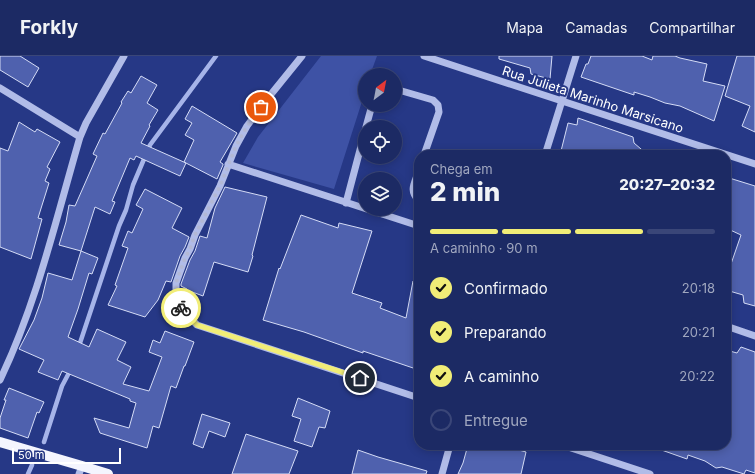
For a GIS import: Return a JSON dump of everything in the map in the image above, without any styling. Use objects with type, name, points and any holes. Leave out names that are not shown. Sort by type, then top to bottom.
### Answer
[{"type":"main road","points":[[0,442],[81,470],[108,474]]},
{"type":"street","points":[[0,380],[28,314],[54,231],[80,137],[86,123],[124,56]]},
{"type":"street","points":[[302,56],[247,126],[236,146],[220,186],[185,258],[176,283],[176,298],[182,309],[197,325],[414,396]]},
{"type":"street","name":"Rua Julieta Marinho Marsicano","points":[[424,56],[711,150]]},
{"type":"street","points":[[546,150],[576,56]]},
{"type":"street","points":[[0,88],[80,137]]},
{"type":"street","points":[[402,91],[433,100],[438,105],[439,112],[426,150]]},
{"type":"street","name":"Rua Julieta Marinho Marsicano","points":[[731,156],[755,164]]},
{"type":"street","points":[[346,203],[358,158]]},
{"type":"street","points":[[228,164],[414,224]]},
{"type":"street","points":[[414,184],[412,190],[414,196]]},
{"type":"street","points":[[731,328],[755,336]]},
{"type":"street","points":[[442,474],[449,450]]},
{"type":"street","points":[[577,450],[650,474]]},
{"type":"shaded area","points":[[321,56],[377,56],[373,68],[358,68],[359,112],[334,189],[243,163],[258,137]]},
{"type":"building","points":[[0,56],[20,56],[39,68],[28,87],[0,70]]},
{"type":"building","points":[[499,56],[552,56],[550,79],[531,74],[530,68],[499,59]]},
{"type":"building","points":[[591,56],[642,56],[652,60],[653,56],[675,56],[707,64],[703,81],[725,86],[714,121],[680,106],[665,103],[634,92],[634,95],[581,77]]},
{"type":"building","points":[[737,56],[755,56],[755,132],[742,126],[750,106],[725,96]]},
{"type":"building","points":[[141,76],[157,85],[147,103],[158,110],[141,143],[186,163],[180,176],[136,156],[134,160],[130,158],[112,201],[115,202],[110,214],[95,207],[81,251],[59,245],[66,222],[69,205],[75,206],[97,156],[93,154],[103,133],[105,134],[128,91],[131,93]]},
{"type":"building","points":[[192,106],[237,133],[220,162],[223,165],[217,179],[184,162],[194,140],[185,135],[192,123],[185,119]]},
{"type":"building","points":[[578,118],[633,137],[634,143],[642,150],[561,150],[568,123],[577,125]]},
{"type":"building","points":[[19,122],[35,132],[37,129],[60,142],[47,167],[50,169],[45,181],[49,183],[38,218],[42,219],[31,259],[0,247],[0,148],[8,151]]},
{"type":"building","points":[[731,179],[755,186],[755,306],[744,303],[743,295],[731,291],[731,264],[741,235],[731,230]]},
{"type":"building","points":[[225,187],[267,197],[248,272],[214,262],[203,296],[187,290],[181,286],[181,284],[200,236],[207,238],[215,208]]},
{"type":"building","points":[[145,189],[182,208],[172,228],[189,237],[180,256],[171,282],[166,281],[158,300],[145,317],[108,305],[117,286],[115,285],[128,248],[122,246],[128,231],[132,233],[143,209],[136,205]]},
{"type":"building","points":[[301,215],[338,228],[339,223],[372,231],[352,293],[382,303],[380,308],[406,318],[414,281],[414,368],[263,320],[279,268],[280,269]]},
{"type":"building","points":[[81,251],[98,258],[92,274],[89,273],[68,337],[89,347],[97,329],[126,342],[117,360],[131,367],[123,384],[149,391],[162,357],[149,352],[153,340],[160,343],[165,331],[194,342],[176,388],[171,386],[159,428],[153,426],[147,448],[100,433],[94,418],[129,428],[136,403],[130,401],[130,399],[62,371],[58,380],[38,372],[44,360],[19,349],[34,320],[42,298],[48,273],[72,280]]},
{"type":"building","points":[[741,347],[755,352],[755,473],[746,470],[744,474],[722,467],[716,468],[705,461],[688,455],[687,459],[662,450],[731,450],[731,351],[737,353]]},
{"type":"building","points":[[9,388],[44,402],[39,413],[37,412],[28,438],[0,428],[0,418],[6,400],[4,400]]},
{"type":"building","points":[[298,398],[330,411],[325,428],[319,427],[312,447],[294,441],[301,419],[292,416]]},
{"type":"building","points":[[202,414],[230,423],[225,437],[209,431],[203,448],[193,444]]},
{"type":"building","points":[[246,434],[298,451],[289,474],[232,474]]},
{"type":"building","points":[[358,450],[427,471],[426,474],[352,474]]},
{"type":"building","points":[[467,450],[519,450],[526,452],[521,474],[458,474]]},
{"type":"waterway","points":[[78,349],[119,226],[126,210],[133,185],[150,145],[216,56]]},
{"type":"waterway","points":[[44,442],[62,386],[71,369]]},
{"type":"waterway","points":[[28,474],[32,465]]},
{"type":"way so far","points":[[181,308],[176,298],[176,283],[185,258],[220,186],[236,146],[247,126],[261,107]]},
{"type":"route","points":[[181,308],[197,325],[360,378]]}]
